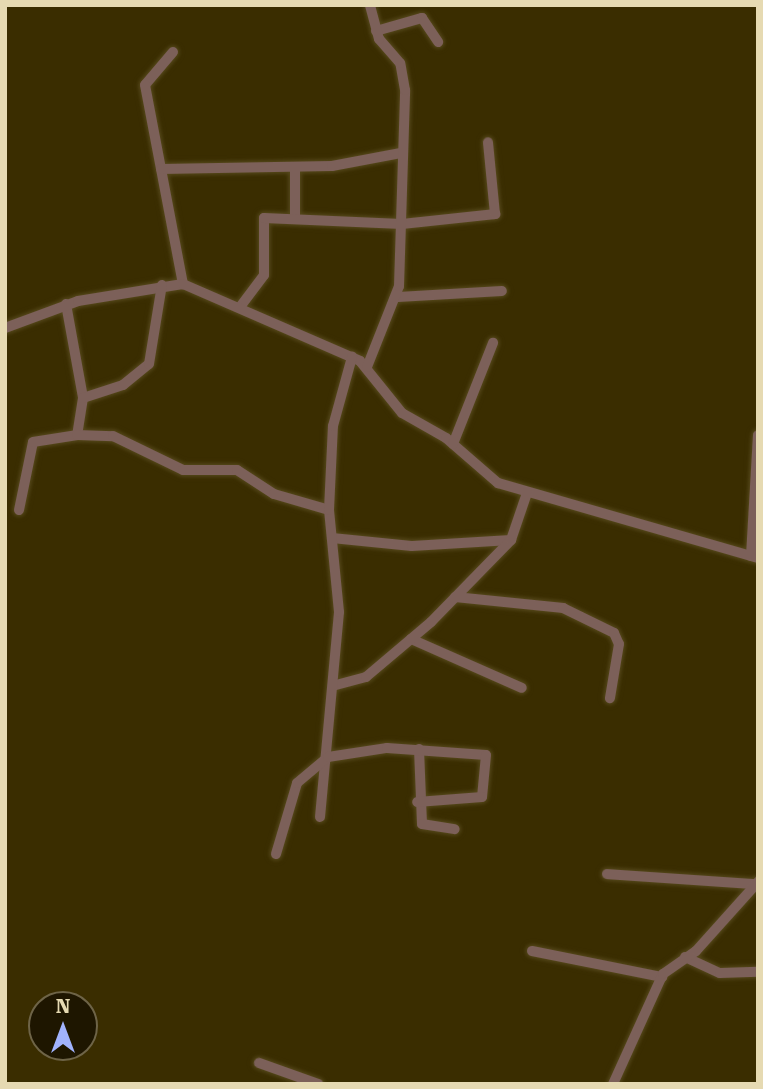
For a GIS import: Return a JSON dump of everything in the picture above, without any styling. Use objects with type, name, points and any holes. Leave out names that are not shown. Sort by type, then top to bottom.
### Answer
[{"type":"street","points":[[367,367],[398,297],[402,224],[403,72],[376,31],[370,5]]},
{"type":"street","points":[[376,31],[422,18],[438,42]]},
{"type":"street","points":[[173,52],[146,80],[183,284]]},
{"type":"street","points":[[240,307],[264,275],[260,223],[295,216],[402,224],[495,214],[488,142]]},
{"type":"street","points":[[161,169],[295,169],[401,153]]},
{"type":"street","points":[[295,169],[295,216]]},
{"type":"street","points":[[5,328],[66,304],[162,285],[183,284],[352,357],[367,367],[402,413],[453,444],[498,483],[754,557],[758,435]]},
{"type":"street","points":[[83,398],[123,385],[149,364],[162,285]]},
{"type":"street","points":[[398,297],[502,291]]},
{"type":"street","points":[[66,304],[83,398],[77,435]]},
{"type":"street","points":[[453,444],[493,343]]},
{"type":"street","points":[[320,817],[336,685],[329,509],[334,419],[352,357]]},
{"type":"street","points":[[19,509],[33,442],[77,435],[113,436],[183,470],[237,470],[274,494],[329,509]]},
{"type":"street","points":[[336,685],[366,677],[455,597],[511,540],[527,492]]},
{"type":"street","points":[[332,538],[412,546],[511,540]]},
{"type":"street","points":[[455,597],[564,608],[614,633],[619,644],[610,698]]},
{"type":"street","points":[[411,639],[522,688]]},
{"type":"street","points":[[419,750],[417,802],[422,824],[455,829]]},
{"type":"street","points":[[276,854],[297,783],[328,757],[419,750],[480,753],[489,766],[482,797],[417,802]]},
{"type":"street","points":[[607,874],[756,883]]},
{"type":"street","points":[[613,1084],[662,977],[685,957],[756,883]]},
{"type":"street","points":[[533,951],[662,977]]},
{"type":"street","points":[[685,957],[720,973],[758,972]]},
{"type":"street","points":[[259,1063],[318,1084]]}]
